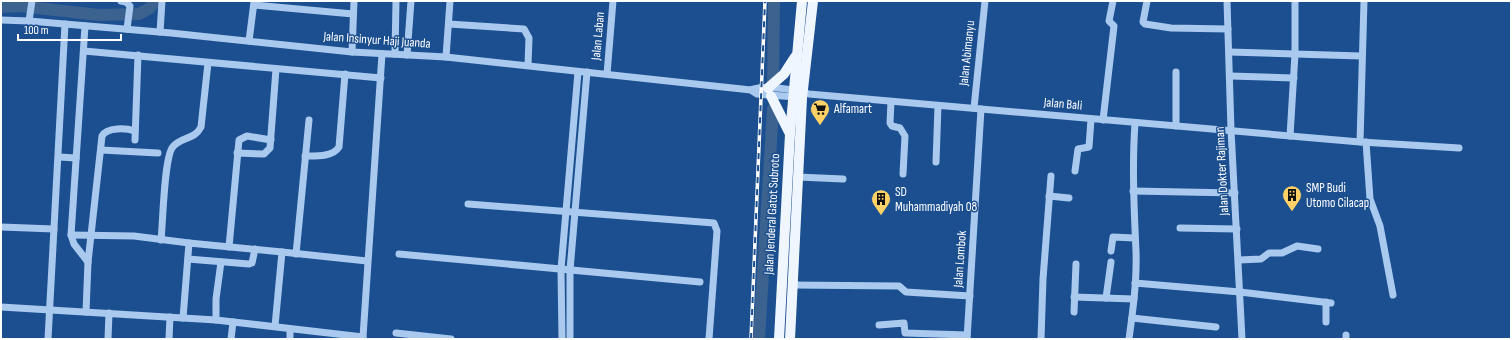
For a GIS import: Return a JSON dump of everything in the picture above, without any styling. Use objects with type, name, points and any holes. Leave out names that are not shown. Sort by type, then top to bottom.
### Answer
[{"type":"main road","points":[[800,94],[796,54],[802,1]]},
{"type":"main road","points":[[800,94],[813,1]]},
{"type":"main road","points":[[790,134],[770,92],[784,74],[796,54]]},
{"type":"main road","name":"Jalan Jenderal Gatot Subroto","points":[[779,339],[790,134],[800,94]]},
{"type":"main road","name":"Jalan Jenderal Gatot Subroto","points":[[790,339],[798,177],[800,94]]},
{"type":"street","points":[[29,21],[32,1]]},
{"type":"street","points":[[121,1],[126,2],[130,6],[127,29]]},
{"type":"street","points":[[160,32],[162,1]]},
{"type":"street","points":[[352,52],[352,14],[354,1]]},
{"type":"street","points":[[395,54],[396,1]]},
{"type":"street","points":[[407,55],[410,1]]},
{"type":"street","points":[[446,57],[450,1]]},
{"type":"street","name":"Jalan Laban","points":[[607,74],[613,1]]},
{"type":"street","name":"Jalan Abimanyu","points":[[978,109],[985,1]]},
{"type":"street","points":[[1103,120],[1114,26],[1109,19],[1112,1]]},
{"type":"street","points":[[1147,1],[1145,24],[1171,28],[1228,29]]},
{"type":"street","name":"Jalan Dokter Rajiman","points":[[1227,1],[1242,339]]},
{"type":"street","points":[[1290,136],[1294,78],[1296,1]]},
{"type":"street","points":[[1364,1],[1361,56],[1363,142],[1370,199],[1380,226],[1392,295]]},
{"type":"street","points":[[249,42],[254,3],[352,14]]},
{"type":"street","name":"Jalan Insinyur Haji Juanda","points":[[1,20],[160,32],[352,52],[446,57],[751,90],[755,88],[770,92],[800,94]]},
{"type":"street","points":[[48,339],[65,24]]},
{"type":"street","points":[[449,24],[524,29],[529,38],[528,65]]},
{"type":"street","points":[[84,26],[84,51],[71,235],[74,244],[88,262]]},
{"type":"street","points":[[84,51],[381,78]]},
{"type":"street","points":[[1229,52],[1361,56]]},
{"type":"street","points":[[1,307],[216,320],[275,326],[290,330],[363,338],[367,260],[382,54]]},
{"type":"street","points":[[135,140],[138,55]]},
{"type":"street","points":[[161,240],[168,156],[177,143],[197,134],[201,127],[208,63]]},
{"type":"street","points":[[237,153],[264,154],[270,148],[276,69]]},
{"type":"street","points":[[562,339],[561,269],[578,72]]},
{"type":"street","points":[[570,339],[570,270],[587,72]]},
{"type":"street","points":[[1176,72],[1176,126]]},
{"type":"street","points":[[305,156],[330,154],[337,151],[339,147],[345,74]]},
{"type":"street","points":[[1230,76],[1294,78]]},
{"type":"street","name":"Jalan Bali","points":[[800,94],[1363,142],[1459,148]]},
{"type":"street","points":[[891,102],[890,123],[892,126],[900,128],[905,136],[903,174]]},
{"type":"street","points":[[936,162],[938,106]]},
{"type":"street","name":"Jalan Lombok","points":[[967,337],[978,109]]},
{"type":"street","points":[[1075,171],[1078,149],[1089,147],[1091,119]]},
{"type":"street","points":[[296,254],[309,120]]},
{"type":"street","points":[[1129,339],[1134,299],[1136,251],[1134,238],[1133,191],[1135,123]]},
{"type":"street","points":[[86,312],[88,262],[104,133],[122,129],[135,131]]},
{"type":"street","points":[[229,247],[239,140],[243,137],[271,140]]},
{"type":"street","points":[[571,149],[581,150]]},
{"type":"street","points":[[101,150],[158,153]]},
{"type":"street","points":[[59,157],[76,158]]},
{"type":"street","points":[[1041,339],[1043,280],[1051,176]]},
{"type":"street","points":[[798,177],[843,179]]},
{"type":"street","points":[[1133,191],[1235,193]]},
{"type":"street","points":[[1049,196],[1069,198]]},
{"type":"street","points":[[468,204],[714,223],[717,231],[709,339]]},
{"type":"street","points":[[1,227],[54,229]]},
{"type":"street","points":[[1180,228],[1237,229]]},
{"type":"street","points":[[71,235],[92,234],[367,260]]},
{"type":"street","points":[[1111,251],[1114,237],[1134,238]]},
{"type":"street","points":[[183,318],[189,243]]},
{"type":"street","points":[[1239,260],[1261,259],[1269,253],[1282,253],[1297,246],[1318,249]]},
{"type":"street","points":[[188,259],[251,264],[255,250]]},
{"type":"street","points":[[275,326],[282,252]]},
{"type":"street","points":[[399,254],[700,282]]},
{"type":"street","points":[[216,320],[216,299],[221,262]]},
{"type":"street","points":[[1106,298],[1111,262]]},
{"type":"street","points":[[1074,312],[1076,264]]},
{"type":"street","points":[[1135,282],[1328,302],[1326,322]]},
{"type":"street","points":[[793,286],[899,286],[906,292],[970,296]]},
{"type":"street","points":[[1074,297],[1134,299]]},
{"type":"street","points":[[108,313],[108,339]]},
{"type":"street","points":[[169,339],[170,317]]},
{"type":"street","points":[[1132,318],[1216,327]]},
{"type":"street","points":[[231,339],[233,322]]},
{"type":"street","points":[[879,325],[904,323],[905,333],[967,337]]},
{"type":"street","points":[[290,330],[290,339]]},
{"type":"street","points":[[396,333],[452,339]]},
{"type":"waterway","points":[[1,7],[20,6],[99,15],[139,14],[150,8],[155,1]]},
{"type":"waterway","points":[[773,83],[774,1]]},
{"type":"waterway","points":[[759,339],[773,109]]},
{"type":"railway","points":[[751,339],[765,1]]},
{"type":"place","name":"Alfamart","points":[[820,126]]},
{"type":"place","name":"SMP Budi Utomo Cilacap","points":[[1292,212]]},
{"type":"place","name":"SD Muhammadiyah 08","points":[[881,216]]}]
